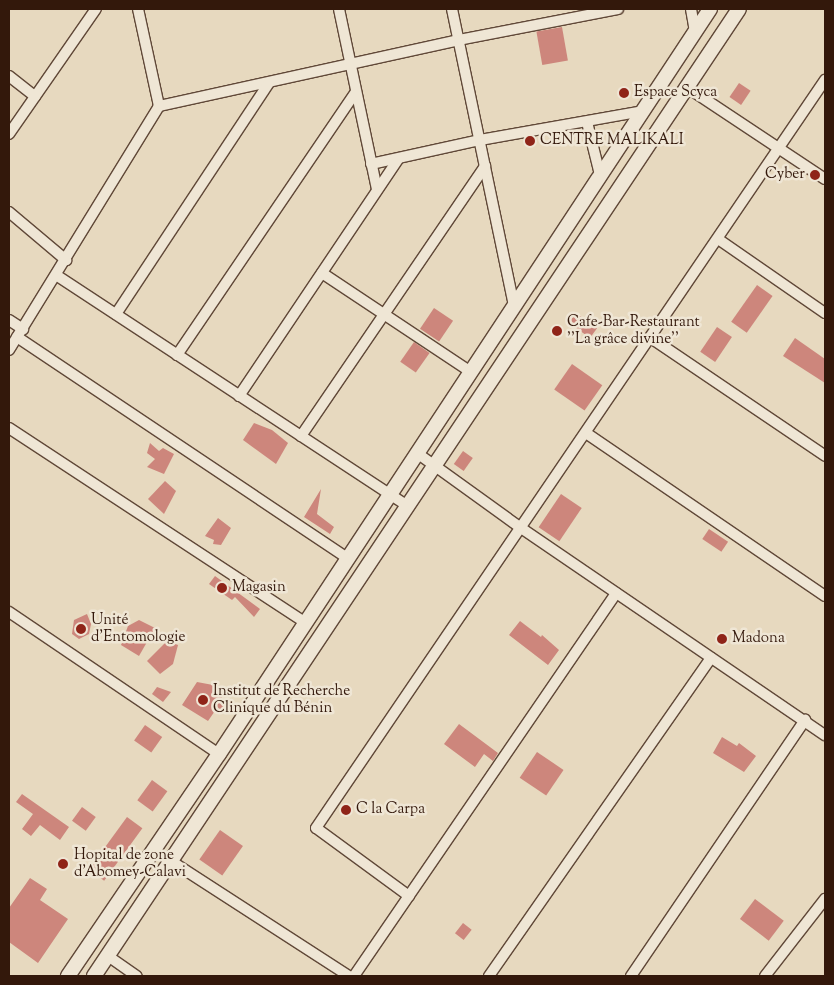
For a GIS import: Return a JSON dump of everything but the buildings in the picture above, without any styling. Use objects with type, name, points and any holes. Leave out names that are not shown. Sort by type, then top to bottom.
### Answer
[{"type":"street","points":[[9,134],[96,9]]},
{"type":"street","points":[[9,350],[159,106],[138,9]]},
{"type":"street","points":[[339,9],[377,189]]},
{"type":"street","points":[[452,9],[514,306]]},
{"type":"street","points":[[159,106],[351,66],[459,40],[618,9]]},
{"type":"street","points":[[691,9],[695,31]]},
{"type":"street","points":[[68,976],[306,623],[710,9]]},
{"type":"street","points":[[94,976],[739,9]]},
{"type":"street","points":[[9,76],[35,96]]},
{"type":"street","points":[[409,896],[316,828],[718,239],[776,148],[825,80]]},
{"type":"street","points":[[116,314],[269,83]]},
{"type":"street","points":[[688,88],[825,179]]},
{"type":"street","points":[[177,355],[356,92]]},
{"type":"street","points":[[371,164],[480,140],[642,111]]},
{"type":"street","points":[[587,122],[600,175]]},
{"type":"street","points":[[239,396],[398,159]]},
{"type":"street","points":[[301,436],[485,166]]},
{"type":"street","points":[[9,212],[66,260]]},
{"type":"street","points":[[718,239],[825,314]]},
{"type":"street","points":[[322,273],[471,372]]},
{"type":"street","points":[[56,276],[408,506]]},
{"type":"street","points":[[9,320],[20,333],[348,559]]},
{"type":"street","points":[[651,338],[825,456]]},
{"type":"street","points":[[9,428],[306,623]]},
{"type":"street","points":[[586,433],[825,596]]},
{"type":"street","points":[[417,453],[520,528],[825,735]]},
{"type":"street","points":[[354,976],[616,593]]},
{"type":"street","points":[[9,612],[219,754]]},
{"type":"street","points":[[489,976],[710,658]]},
{"type":"street","points":[[631,976],[805,720]]},
{"type":"street","points":[[171,861],[349,976]]},
{"type":"street","points":[[765,976],[825,899]]},
{"type":"street","points":[[108,956],[137,976]]},
{"type":"place","name":"Espace Scyca","points":[[624,93]]},
{"type":"place","name":"CENTRE MALIKALI","points":[[530,141]]},
{"type":"place","name":"Cyber","points":[[815,175]]},
{"type":"place","name":"Cafe-Bar-Restaurant ''La grâce divine''","points":[[557,331]]},
{"type":"place","name":"Magasin","points":[[222,588]]},
{"type":"place","name":"Unité d'Entomologie","points":[[81,629]]},
{"type":"place","name":"Madona","points":[[722,639]]},
{"type":"place","name":"Institut de Recherche Clinique du Bénin","points":[[203,700]]},
{"type":"place","name":"C la Carpa","points":[[346,810]]},
{"type":"place","name":"Hopital de zone d’Abomey-Calavi","points":[[63,864]]}]
